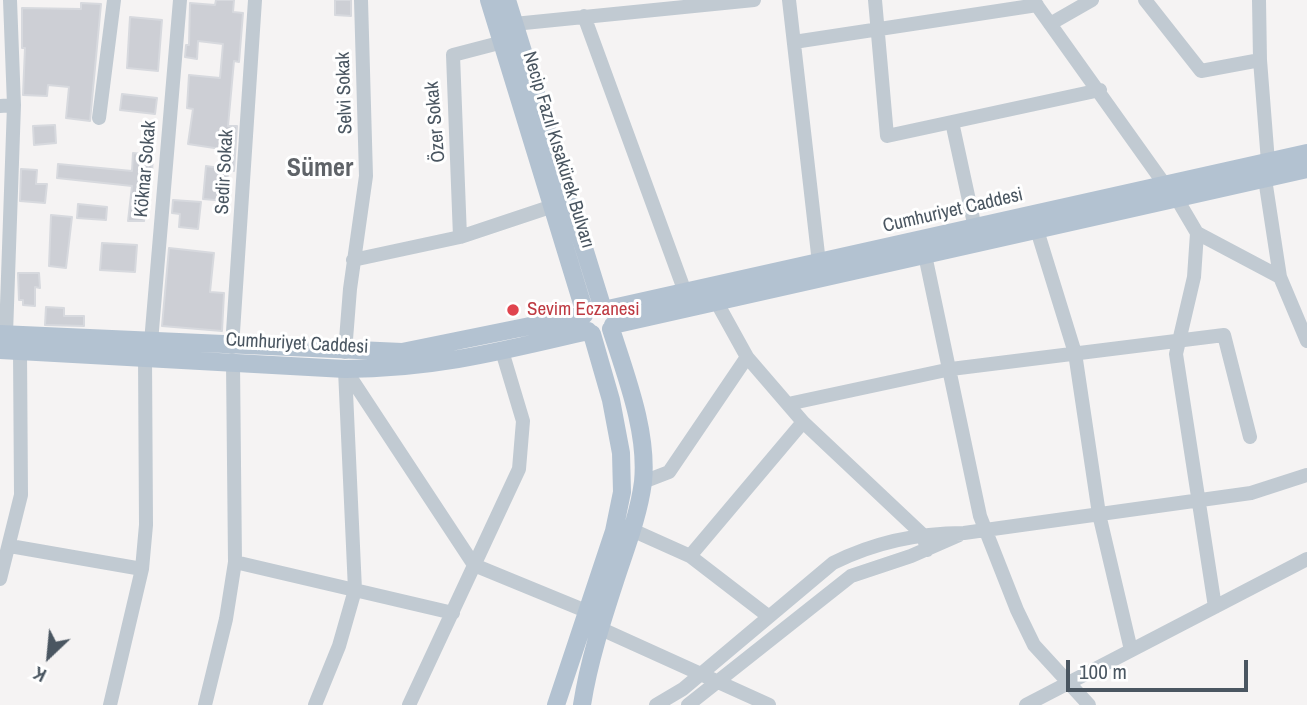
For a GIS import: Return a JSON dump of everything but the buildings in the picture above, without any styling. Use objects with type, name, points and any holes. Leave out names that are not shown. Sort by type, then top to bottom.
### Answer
[{"type":"main road","name":"Necip Fazıl Kısakürek Bulvarı","points":[[489,0],[553,206],[598,320],[628,381],[643,454],[643,482],[632,530],[599,628],[582,705]]},
{"type":"main road","name":"Necip Fazıl Kısakürek Bulvarı","points":[[507,0],[598,320],[621,453],[622,492],[614,531],[556,705]]},
{"type":"main road","name":"Cumhuriyet Caddesi","points":[[2,339],[345,360],[401,369],[502,351],[685,292],[975,228],[1171,192],[1266,170],[1307,153]]},
{"type":"main road","name":"Cumhuriyet Caddesi","points":[[1266,170],[1307,169]]},
{"type":"main road","name":"Cumhuriyet Caddesi","points":[[345,360],[716,301],[1037,230],[1171,192]]},
{"type":"main road","name":"Cumhuriyet Caddesi","points":[[2,339],[20,351],[148,349]]},
{"type":"street","points":[[2,339],[10,0]]},
{"type":"street","points":[[99,118],[114,0]]},
{"type":"street","name":"Köknar Sokak","points":[[110,705],[142,569],[146,524],[148,349],[180,0]]},
{"type":"street","name":"Sedir Sokak","points":[[205,705],[226,619],[235,562],[232,355],[255,0]]},
{"type":"street","name":"Selvi Sokak","points":[[315,705],[339,646],[355,590],[345,360],[354,260],[366,176],[361,0]]},
{"type":"street","points":[[514,24],[754,0]]},
{"type":"street","points":[[789,0],[819,263]]},
{"type":"street","points":[[875,0],[887,136],[1100,90]]},
{"type":"street","points":[[1051,24],[1092,0]]},
{"type":"street","points":[[1146,0],[1201,71],[1260,60]]},
{"type":"street","points":[[1259,0],[1266,170],[1280,277],[1307,341]]},
{"type":"street","points":[[794,42],[878,31],[1035,2],[1100,90],[1197,233],[1280,277]]},
{"type":"street","points":[[584,16],[685,292]]},
{"type":"street","name":"Özer Sokak","points":[[460,237],[453,55],[503,42]]},
{"type":"street","points":[[952,122],[975,228]]},
{"type":"street","points":[[354,260],[460,237],[553,206]]},
{"type":"street","points":[[1037,230],[1074,353],[1099,514],[1131,650]]},
{"type":"street","points":[[1197,233],[1194,277],[1176,354],[1215,607]]},
{"type":"street","points":[[925,255],[985,530],[1034,645],[1088,705]]},
{"type":"street","points":[[716,301],[747,357],[803,422],[923,535],[927,550]]},
{"type":"street","points":[[788,404],[951,369],[1224,335],[1250,437]]},
{"type":"street","points":[[0,579],[21,495],[20,351]]},
{"type":"street","points":[[409,705],[519,469],[523,421],[502,351]]},
{"type":"street","points":[[643,482],[669,472],[747,357]]},
{"type":"street","points":[[345,360],[474,565],[586,611]]},
{"type":"street","points":[[690,556],[803,422]]},
{"type":"street","points":[[656,705],[702,672],[833,563],[860,550],[923,535],[964,533],[1251,493],[1307,475]]},
{"type":"street","points":[[632,530],[690,556],[768,616]]},
{"type":"street","points":[[688,705],[851,576],[927,550],[964,533]]},
{"type":"street","points":[[10,546],[142,569]]},
{"type":"street","points":[[1026,705],[1307,559]]},
{"type":"street","points":[[235,562],[453,613]]},
{"type":"street","points":[[599,628],[702,672],[769,705]]},
{"type":"place","name":"Sevim Eczanesi","points":[[513,310]]},
{"type":"district","name":"Sümer","points":[[320,169]]}]
